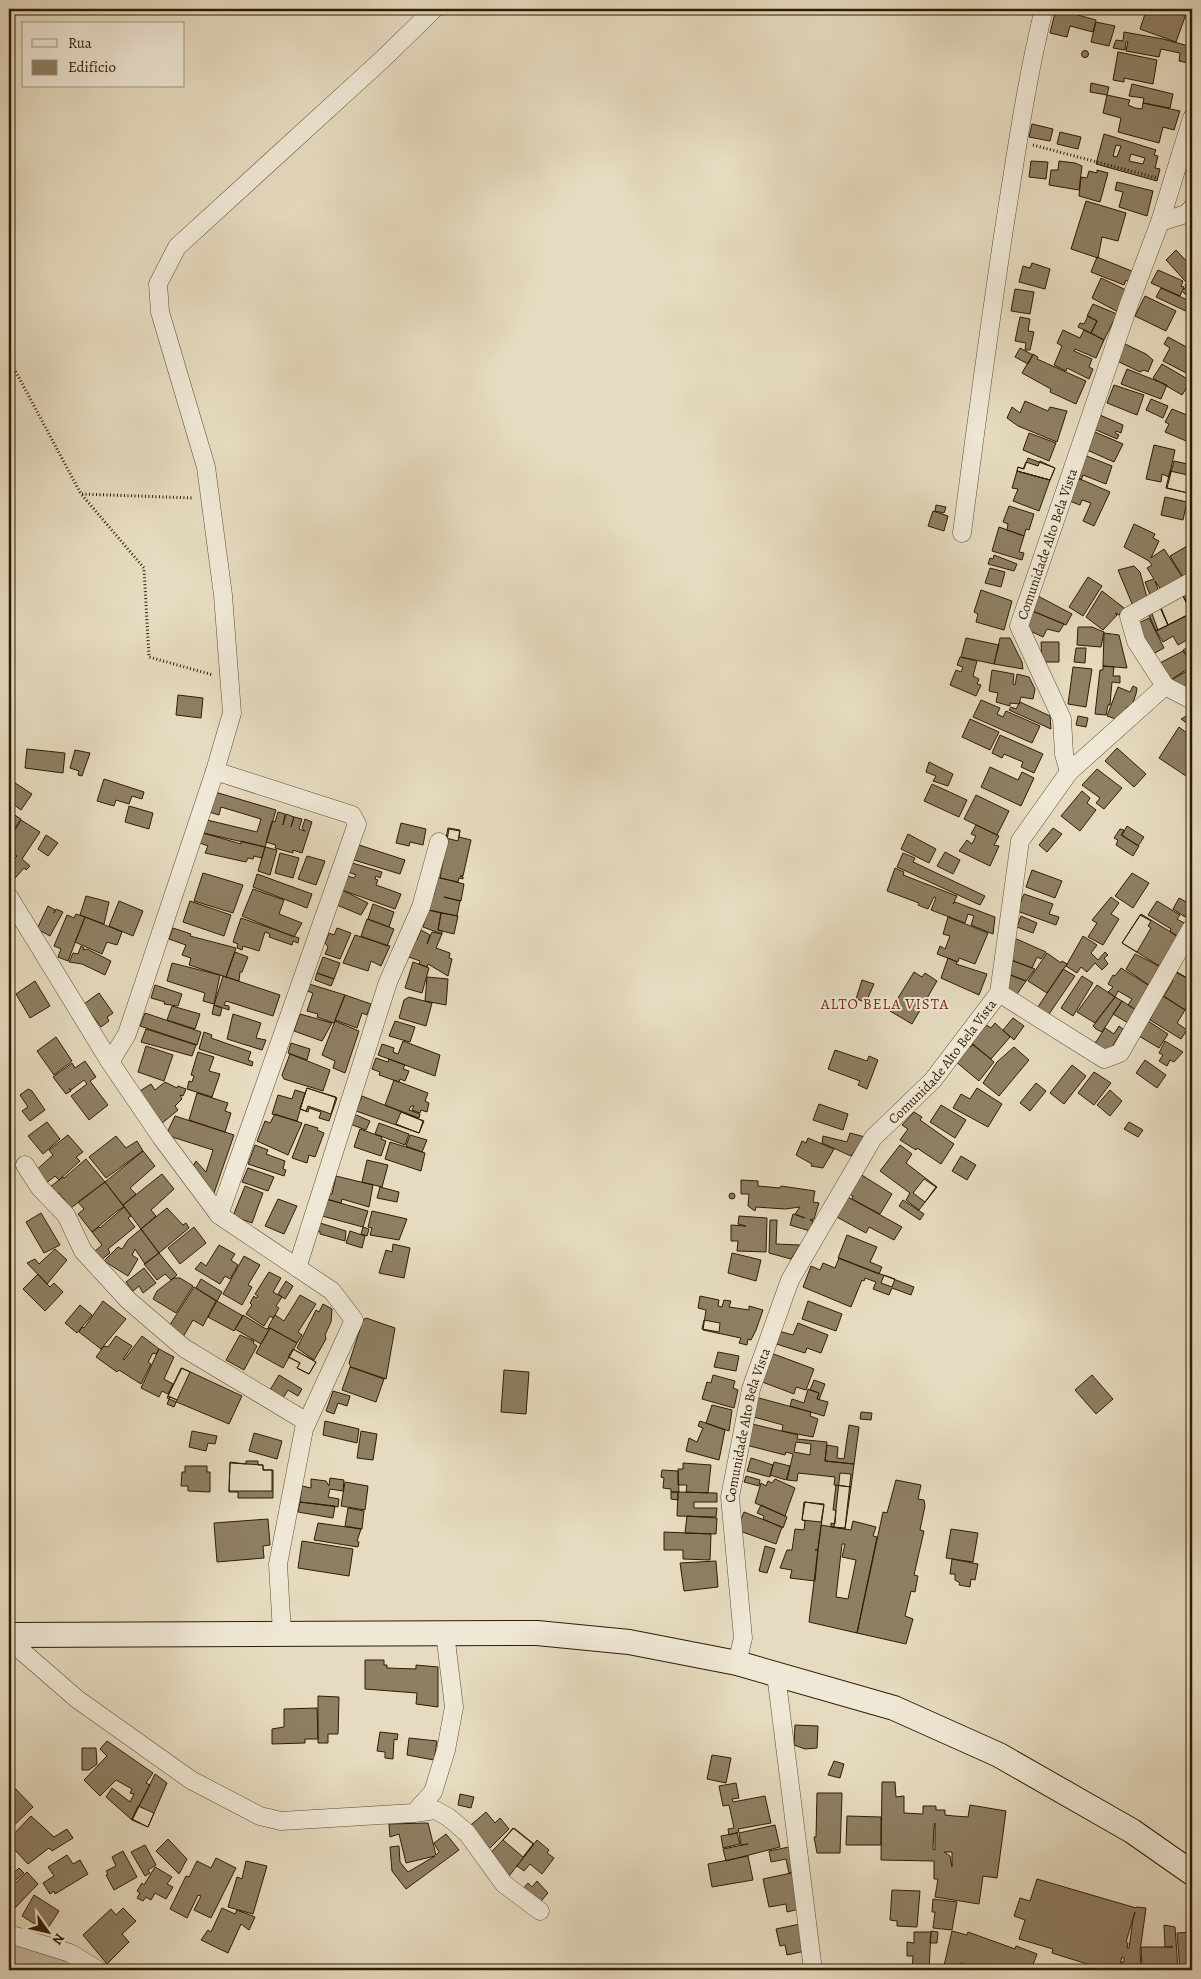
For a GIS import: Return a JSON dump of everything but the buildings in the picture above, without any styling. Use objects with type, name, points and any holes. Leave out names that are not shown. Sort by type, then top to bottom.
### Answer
[{"type":"main road","points":[[9,1635],[537,1633],[620,1641],[737,1663],[894,1708],[999,1755],[1132,1831],[1192,1873]]},
{"type":"street","points":[[110,1062],[127,1034],[215,771],[232,713],[223,595],[206,467],[160,312],[158,284],[177,247],[386,57],[434,9]]},
{"type":"street","points":[[962,533],[982,372],[1029,70],[1044,9]]},
{"type":"street","name":"Comunidade Alto Bela Vista","points":[[737,1663],[743,1638],[730,1497],[751,1389],[790,1280],[873,1138],[933,1080],[999,993],[1020,841],[1070,772],[1064,754],[1062,719],[1019,626],[1160,222],[1192,118]]},
{"type":"street","points":[[1160,222],[1186,214],[1192,208]]},
{"type":"street","points":[[1192,581],[1129,616],[1136,642],[1165,686],[1192,700]]},
{"type":"street","points":[[1070,772],[1165,686]]},
{"type":"street","points":[[215,771],[352,815],[357,824],[219,1215]]},
{"type":"street","points":[[297,1268],[388,982],[421,907],[438,842]]},
{"type":"street","points":[[9,897],[110,1062],[161,1137],[219,1215],[332,1291],[354,1320],[304,1429],[278,1564],[282,1633]]},
{"type":"street","points":[[999,993],[1104,1059],[1120,1053],[1191,929]]},
{"type":"street","points":[[25,1166],[40,1188],[66,1215],[83,1251],[128,1300],[184,1348],[307,1422]]},
{"type":"street","points":[[435,1810],[433,1792],[446,1750],[454,1706],[445,1633]]},
{"type":"street","points":[[9,1640],[77,1699],[191,1780],[260,1816],[281,1821],[414,1814],[435,1810],[448,1817],[467,1833],[504,1884],[540,1911]]},
{"type":"street","points":[[776,1674],[814,1970]]},
{"type":"street","points":[[414,1814],[433,1792]]},
{"type":"street","points":[[9,1934],[70,1953],[98,1970]]},
{"type":"path","points":[[1018,141],[1173,182]]},
{"type":"path","points":[[9,359],[81,494],[144,568],[149,657],[229,679]]},
{"type":"path","points":[[81,494],[210,498]]},
{"type":"shaded area","points":[[9,1942],[68,1961],[83,1970],[9,1970]]},
{"type":"district","name":"ALTO BELA VISTA","points":[[885,1004]]}]
